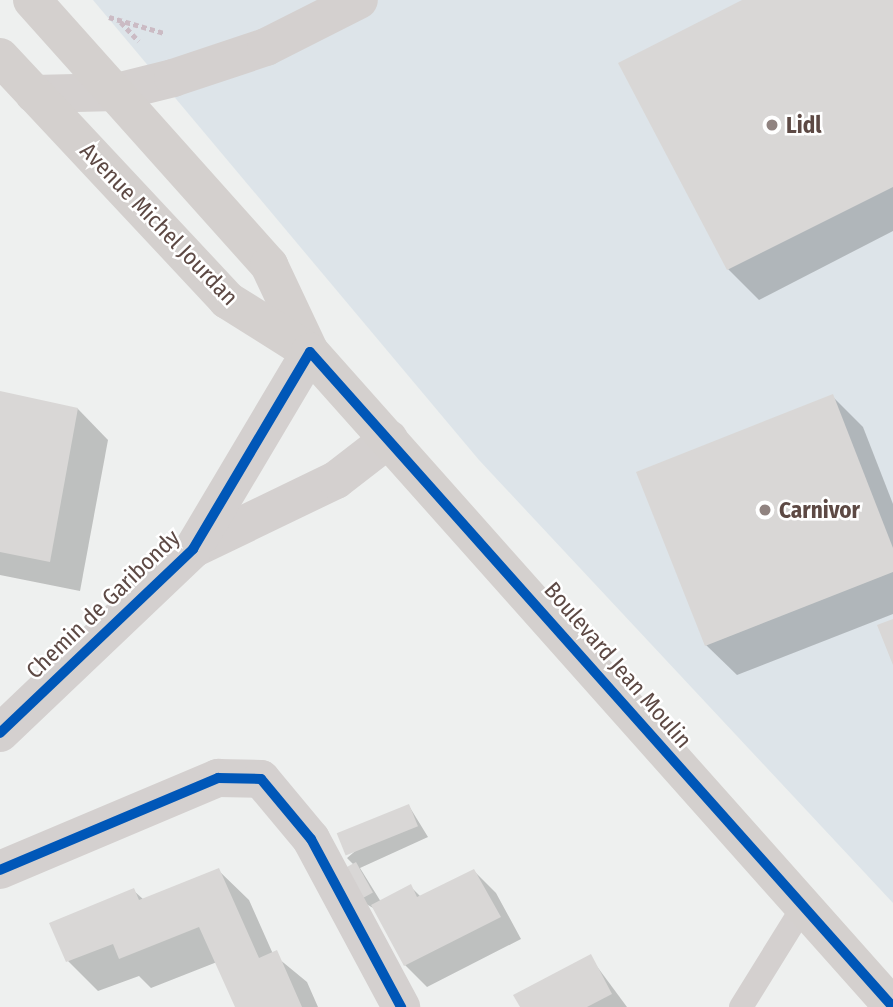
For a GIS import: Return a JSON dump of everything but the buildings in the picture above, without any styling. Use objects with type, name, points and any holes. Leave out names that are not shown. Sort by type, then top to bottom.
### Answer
[{"type":"main road","points":[[32,0],[269,265],[310,352]]},
{"type":"main road","name":"Avenue Michel Jourdan","points":[[0,57],[227,300],[310,352]]},
{"type":"main road","name":"Boulevard Jean Moulin","points":[[310,352],[893,1007]]},
{"type":"street","points":[[34,94],[117,92],[266,47],[359,0]]},
{"type":"street","name":"Chemin de Garibondy","points":[[0,733],[193,549],[310,352]]},
{"type":"street","name":"Chemin de Garibondy","points":[[193,549],[336,480],[389,439]]},
{"type":"street","points":[[0,870],[218,778],[261,779],[311,839],[401,1007]]},
{"type":"lane","points":[[741,1007],[803,907]]},
{"type":"shaded area","points":[[93,0],[893,0],[893,903],[479,460]]},
{"type":"cycle path","points":[[0,733],[193,549],[310,352],[893,1007]]},
{"type":"cycle path","points":[[0,870],[218,778],[261,779],[311,839],[401,1007]]},
{"type":"place","name":"Lidl","points":[[772,125]]},
{"type":"place","name":"Carnivor","points":[[765,510]]}]
